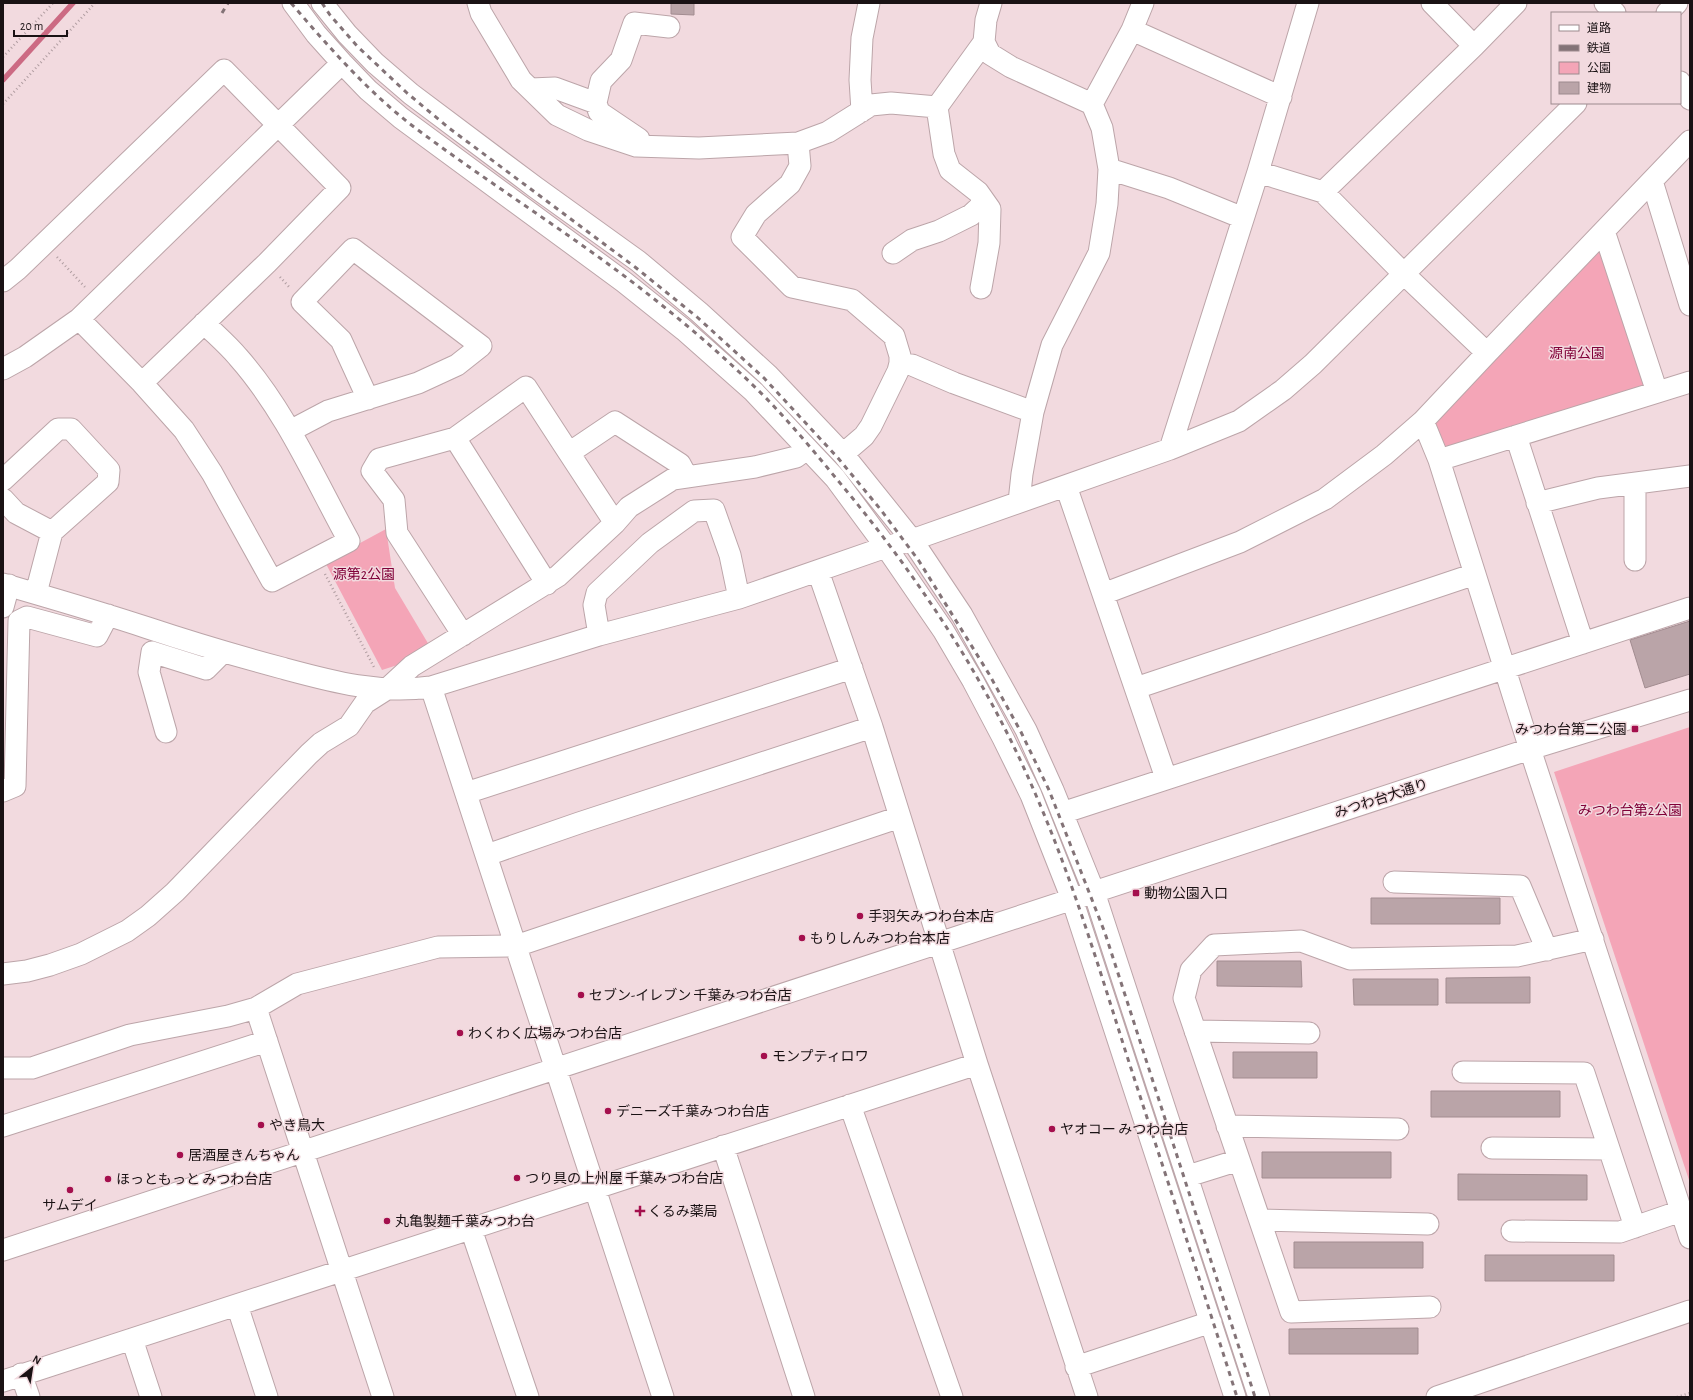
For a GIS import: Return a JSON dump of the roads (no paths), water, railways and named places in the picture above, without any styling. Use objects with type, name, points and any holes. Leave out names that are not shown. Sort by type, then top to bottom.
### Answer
[{"type":"street","points":[[293,3],[316,34],[342,63],[368,90],[401,118],[624,282],[684,330],[754,392],[835,478],[886,547],[943,630],[1003,738],[1030,795],[1072,899],[1235,1397]]},
{"type":"street","points":[[322,3],[347,34],[411,94],[638,262],[699,312],[768,375],[844,454],[912,540],[962,615],[1026,730],[1053,790],[1094,892],[1188,1176],[1258,1397]]},
{"type":"street","points":[[478,3],[481,13],[521,80],[557,115],[588,130],[636,146],[699,148],[798,143],[828,132],[871,105],[891,103],[937,107]]},
{"type":"street","points":[[862,111],[860,80],[862,38],[869,3]]},
{"type":"street","points":[[981,288],[989,243],[990,209],[978,192],[950,170],[944,154],[937,107],[984,42],[986,20],[991,3]]},
{"type":"street","points":[[1092,104],[1132,30],[1143,3]]},
{"type":"street","points":[[1432,3],[1474,46]]},
{"type":"street","points":[[1323,192],[1474,46],[1516,3]]},
{"type":"street","points":[[1605,3],[1614,12]]},
{"type":"street","points":[[1668,12],[1677,3]]},
{"type":"street","points":[[1170,449],[1281,97],[1300,6]]},
{"type":"street","points":[[650,146],[599,112],[596,104],[600,81],[621,60],[634,23],[668,27]]},
{"type":"street","points":[[1132,30],[1281,97]]},
{"type":"street","points":[[984,42],[990,54],[1006,64],[1092,104],[1102,128],[1109,169],[1107,204],[1098,253],[1052,345],[1032,412],[1018,502]]},
{"type":"street","points":[[3,369],[25,357],[79,318],[342,63]]},
{"type":"street","points":[[3,281],[18,269],[224,70],[279,124],[340,188],[267,263],[142,383]]},
{"type":"street","points":[[1681,84],[1690,99]]},
{"type":"street","points":[[531,89],[555,88],[596,104]]},
{"type":"street","points":[[3,607],[6,584],[222,652],[340,684],[381,689],[410,690],[431,687],[599,635],[740,598],[1066,486],[1170,449],[1238,421],[1283,390],[1313,364],[1575,104]]},
{"type":"street","points":[[1104,594],[1240,542],[1324,499],[1384,455],[1423,421],[1690,141]]},
{"type":"street","points":[[798,143],[800,166],[790,184],[756,214],[742,237],[792,287],[852,300],[894,336],[900,356],[900,363],[871,426],[864,436],[844,454]]},
{"type":"street","points":[[1109,169],[1169,188],[1243,218]]},
{"type":"street","points":[[1258,172],[1323,192],[1404,274],[1487,353]]},
{"type":"street","points":[[1652,180],[1690,305]]},
{"type":"street","points":[[893,253],[912,240],[939,230],[971,215],[985,202]]},
{"type":"street","points":[[1604,231],[1657,392]]},
{"type":"street","points":[[290,431],[328,411],[368,399],[418,383],[457,365],[481,346],[353,249],[302,302],[340,340],[368,399]]},
{"type":"street","points":[[79,318],[142,383],[184,430],[208,467],[272,581],[349,540],[290,431],[264,390],[238,357],[204,322]]},
{"type":"street","points":[[900,363],[912,365],[954,383],[1032,412]]},
{"type":"street","points":[[1439,460],[1690,382]]},
{"type":"street","points":[[463,635],[397,533],[394,500],[372,471],[379,459],[455,438],[526,387],[615,523]]},
{"type":"street","points":[[1423,421],[1439,460],[1530,749],[1690,1238]]},
{"type":"street","points":[[569,453],[615,422],[680,464],[687,477]]},
{"type":"street","points":[[3,480],[58,428],[71,429],[109,470],[108,482],[52,532],[36,593]]},
{"type":"street","points":[[1516,436],[1583,642]]},
{"type":"street","points":[[455,438],[547,584]]},
{"type":"street","points":[[3,974],[27,971],[82,954],[127,931],[148,916],[202,866],[309,754],[321,743],[349,726],[365,703],[381,689],[412,666],[558,576],[615,523],[629,507],[635,503],[673,480],[789,459],[796,457],[807,449]]},
{"type":"street","points":[[1537,503],[1598,488],[1690,476]]},
{"type":"street","points":[[1635,483],[1635,560]]},
{"type":"street","points":[[1066,486],[1166,778]]},
{"type":"street","points":[[3,499],[16,513],[52,532]]},
{"type":"street","points":[[599,635],[594,605],[597,593],[650,543],[694,511],[714,510],[730,555],[740,598]]},
{"type":"street","points":[[818,571],[872,727],[977,1064],[1086,1397]]},
{"type":"street","points":[[1136,688],[1475,574]]},
{"type":"street","points":[[1062,813],[1690,608]]},
{"type":"street","points":[[3,791],[15,786],[19,621],[27,617],[97,636],[108,615]]},
{"type":"street","points":[[166,732],[149,672],[152,652],[206,669],[222,652]]},
{"type":"street","points":[[466,793],[852,668]]},
{"type":"street","points":[[431,687],[557,1068],[663,1397]]},
{"type":"street","name":"みつわ台大通り","points":[[3,1250],[303,1150],[1530,749],[1690,700]]},
{"type":"street","points":[[487,855],[579,823],[872,727]]},
{"type":"street","points":[[3,1068],[32,1068],[130,1035],[228,1016],[256,1008],[297,984],[438,947],[516,946],[900,817]]},
{"type":"street","points":[[1394,882],[1520,886],[1547,950]]},
{"type":"street","points":[[1430,1307],[1291,1312],[1184,998],[1191,970],[1214,945],[1301,941],[1350,959],[1517,956],[1592,939]]},
{"type":"street","points":[[256,1008],[383,1397]]},
{"type":"street","points":[[1195,1032],[1309,1033]]},
{"type":"street","points":[[3,1126],[267,1041]]},
{"type":"street","points":[[29,1397],[12,1377],[977,1064]]},
{"type":"street","points":[[1463,1072],[1584,1073],[1635,1227]]},
{"type":"street","points":[[850,1105],[952,1397]]},
{"type":"street","points":[[1227,1126],[1398,1129]]},
{"type":"street","points":[[723,1146],[804,1397]]},
{"type":"street","points":[[1492,1148],[1609,1149]]},
{"type":"street","points":[[1188,1176],[1239,1160]]},
{"type":"street","points":[[1512,1231],[1620,1232],[1681,1212]]},
{"type":"street","points":[[1260,1220],[1428,1224]]},
{"type":"street","points":[[471,1229],[528,1397]]},
{"type":"street","points":[[237,1305],[267,1397]]},
{"type":"street","points":[[1437,1397],[1690,1311]]},
{"type":"street","points":[[1076,1367],[1211,1322]]},
{"type":"street","points":[[132,1339],[151,1397]]},
{"type":"waterway","points":[[3,80],[73,3]]},
{"type":"railway","points":[[222,13],[228,3]]},
{"type":"railway","points":[[291,3],[364,84],[414,127],[627,278],[663,306],[733,366],[766,398],[810,447],[865,513],[921,588],[971,668],[1016,750],[1061,858],[1095,957],[1237,1397]]},
{"type":"railway","points":[[322,3],[330,15],[357,46],[407,93],[449,128],[635,267],[697,317],[764,378],[838,458],[881,510],[919,561],[989,674],[1021,732],[1049,790],[1105,933],[1255,1397]]},
{"type":"place","name":"みつわ台第二公園","points":[[1635,729]]},
{"type":"place","name":"動物公園入口","points":[[1136,893]]},
{"type":"place","name":"手羽矢みつわ台本店","points":[[860,916]]},
{"type":"place","name":"もりしんみつわ台本店","points":[[802,938]]},
{"type":"place","name":"セブン-イレブン 千葉みつわ台店","points":[[581,995]]},
{"type":"place","name":"わくわく広場みつわ台店","points":[[460,1033]]},
{"type":"place","name":"モンプティロワ","points":[[764,1056]]},
{"type":"place","name":"デニーズ千葉みつわ台店","points":[[608,1111]]},
{"type":"place","name":"やき鳥大","points":[[261,1125]]},
{"type":"place","name":"ヤオコー みつわ台店","points":[[1052,1129]]},
{"type":"place","name":"居酒屋きんちゃん","points":[[180,1155]]},
{"type":"place","name":"つり具の上州屋 千葉みつわ台店","points":[[517,1178]]},
{"type":"place","name":"ほっともっと みつわ台店","points":[[108,1179]]},
{"type":"place","name":"サムデイ","points":[[70,1190]]},
{"type":"place","name":"くるみ薬局","points":[[640,1211]]},
{"type":"place","name":"丸亀製麺千葉みつわ台","points":[[387,1221]]},
{"type":"park label","name":"源南公園","points":[[1577,353]]},
{"type":"park label","name":"源第2公園","points":[[364,574]]},
{"type":"park label","name":"みつわ台第2公園","points":[[1630,810]]}]
